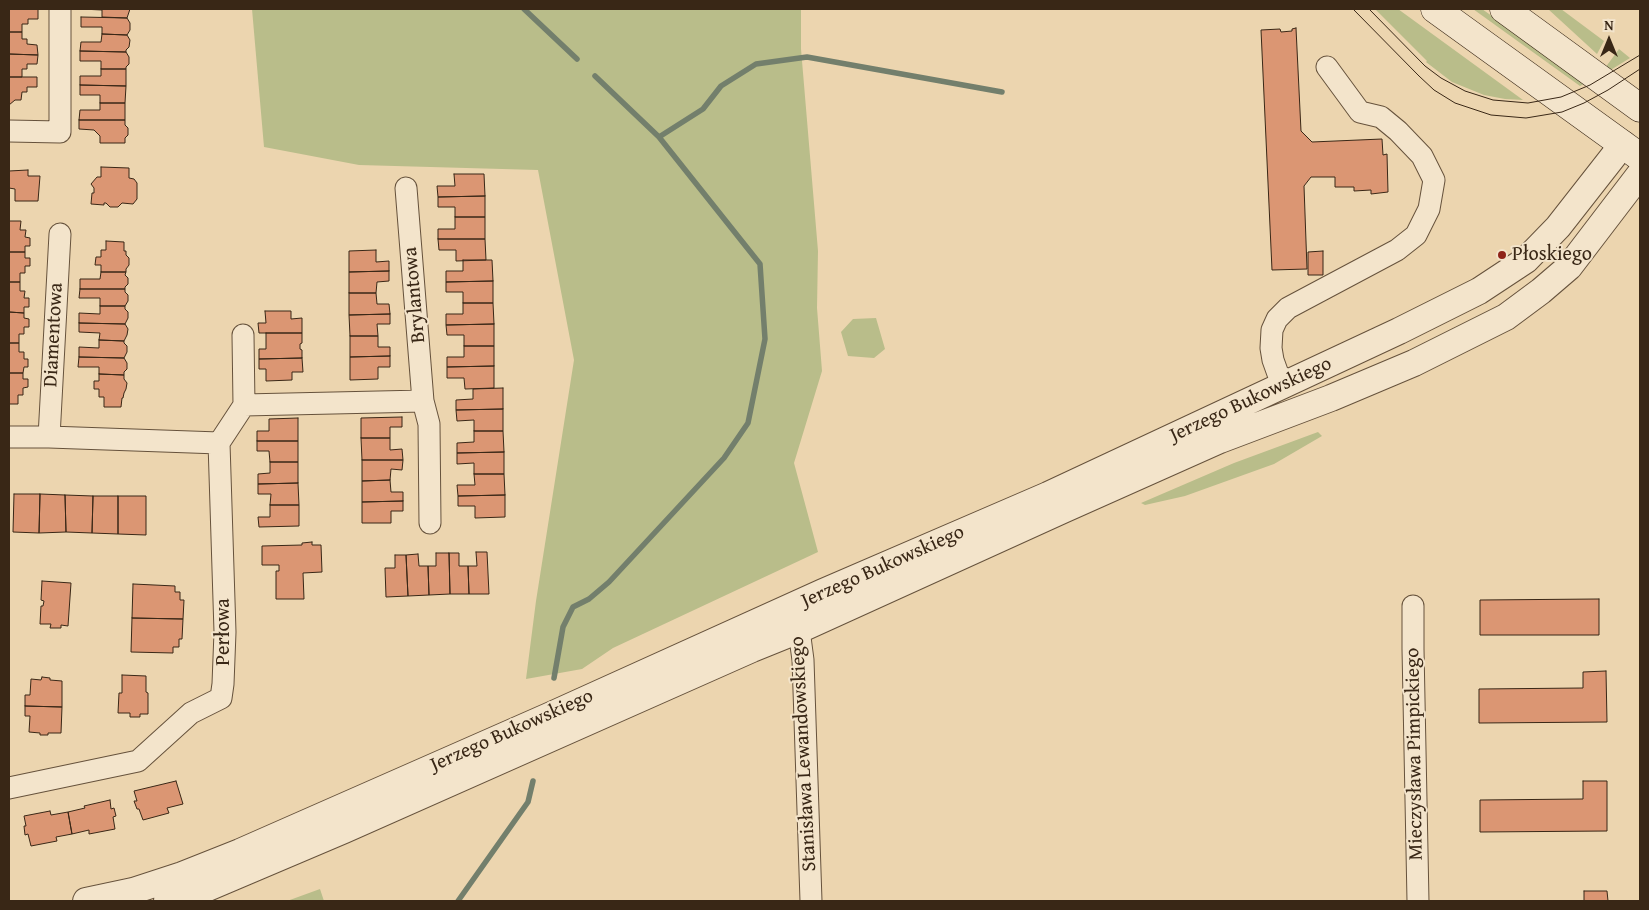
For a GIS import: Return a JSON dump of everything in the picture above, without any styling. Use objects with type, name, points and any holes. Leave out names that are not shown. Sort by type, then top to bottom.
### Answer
[{"type":"main road","points":[[1435,9],[1632,150],[1640,121]]},
{"type":"main road","points":[[1504,9],[1640,108]]},
{"type":"street","points":[[9,131],[60,132],[60,9]]},
{"type":"street","points":[[1292,381],[1278,374],[1273,360],[1271,348],[1272,330],[1277,319],[1315,285],[1347,276],[1396,250],[1416,235],[1429,209],[1434,180],[1422,156],[1398,131],[1381,118],[1360,112],[1328,67]]},
{"type":"street","name":"Jerzego Bukowskiego","points":[[167,901],[198,892],[344,830],[752,649],[794,619],[1048,495],[1479,292],[1526,260],[1632,150]]},
{"type":"street","name":"Jerzego Bukowskiego","points":[[86,901],[133,891],[166,881],[240,852],[549,716],[1063,510],[1220,440],[1331,398],[1414,363],[1506,317],[1569,267],[1640,174]]},
{"type":"street","name":"Brylantowa","points":[[406,188],[423,401],[429,424],[430,523]]},
{"type":"street","name":"Diamentowa","points":[[49,437],[60,234]]},
{"type":"street","points":[[9,437],[219,443],[244,406],[244,335]]},
{"type":"street","points":[[244,406],[423,401]]},
{"type":"street","name":"Perłowa","points":[[9,788],[138,761],[191,713],[221,698],[225,632],[219,443]]},
{"type":"street","name":"Mieczysława Pimpickiego","points":[[1414,606],[1413,657],[1418,901]]},
{"type":"street","name":"Stanisława Lewandowskiego","points":[[794,619],[803,660],[811,901]]},
{"type":"green space","points":[[252,9],[801,9],[801,49],[818,251],[817,308],[822,371],[794,463],[818,552],[613,648],[582,669],[526,679],[536,601],[574,360],[538,170],[359,165],[264,147]]},
{"type":"green space","points":[[1375,9],[1398,9],[1523,100],[1484,95],[1452,82],[1426,62]]},
{"type":"green space","points":[[1473,9],[1482,9],[1586,83],[1580,86]]},
{"type":"green space","points":[[1548,9],[1561,9],[1604,41],[1597,54]]},
{"type":"green space","points":[[1619,49],[1630,58],[1609,71],[1605,68]]},
{"type":"green space","points":[[876,318],[885,349],[874,358],[848,356],[841,332],[853,319]]},
{"type":"green space","points":[[1318,432],[1322,436],[1274,464],[1185,496],[1145,505],[1141,503],[1234,463]]},
{"type":"green space","points":[[320,889],[324,901],[287,901]]},
{"type":"building","points":[[9,9],[38,9],[38,19],[28,19],[28,24],[22,24],[22,32],[9,32]]},
{"type":"building","points":[[81,9],[130,9],[127,18],[102,17],[102,10]]},
{"type":"building","points":[[81,17],[127,18],[130,23],[130,30],[127,35],[102,34],[102,27],[81,27]]},
{"type":"building","points":[[1296,28],[1301,131],[1312,142],[1382,139],[1383,155],[1387,154],[1388,192],[1371,194],[1371,190],[1354,191],[1354,187],[1335,187],[1335,177],[1311,177],[1304,186],[1307,269],[1272,270],[1261,30],[1280,29],[1281,32],[1292,31],[1292,29]]},
{"type":"building","points":[[9,32],[22,32],[22,39],[27,39],[27,44],[37,45],[38,55],[9,54]]},
{"type":"building","points":[[102,34],[127,35],[130,40],[126,52],[80,51],[81,42],[101,42]]},
{"type":"building","points":[[80,51],[126,52],[129,57],[129,64],[126,69],[101,69],[101,61],[80,61]]},
{"type":"building","points":[[9,54],[38,55],[37,64],[27,64],[27,69],[22,69],[22,77],[9,77]]},
{"type":"building","points":[[101,69],[126,69],[126,86],[80,85],[80,76],[101,76]]},
{"type":"building","points":[[9,77],[37,77],[37,87],[27,87],[27,92],[22,92],[21,100],[15,100],[9,105]]},
{"type":"building","points":[[80,85],[126,86],[125,103],[100,103],[100,95],[80,95]]},
{"type":"building","points":[[100,103],[125,103],[125,120],[79,120],[80,110],[100,110]]},
{"type":"building","points":[[79,120],[125,120],[128,135],[125,138],[125,143],[100,143],[100,136],[94,130],[79,129]]},
{"type":"building","points":[[101,167],[129,168],[129,178],[134,179],[137,183],[137,199],[133,204],[122,203],[118,207],[110,207],[106,203],[104,205],[91,204],[94,188],[91,184],[97,177],[101,177]]},
{"type":"building","points":[[28,170],[28,176],[40,176],[38,201],[15,201],[15,189],[9,188],[9,171]]},
{"type":"building","points":[[454,174],[484,174],[485,196],[438,197],[437,186],[455,186]]},
{"type":"building","points":[[485,196],[485,217],[455,217],[455,207],[438,207],[438,197]]},
{"type":"building","points":[[455,217],[485,217],[485,239],[438,239],[438,229],[455,229]]},
{"type":"building","points":[[9,221],[21,221],[20,230],[26,230],[25,237],[30,238],[30,246],[25,246],[25,252],[9,252]]},
{"type":"building","points":[[438,239],[485,239],[486,260],[456,261],[456,250],[439,250]]},
{"type":"building","points":[[106,241],[124,242],[124,251],[126,251],[126,255],[129,258],[126,272],[101,272],[101,265],[95,265],[96,257],[101,257],[101,250],[106,250]]},
{"type":"building","points":[[376,250],[376,262],[389,261],[389,271],[349,272],[349,251]]},
{"type":"building","points":[[1323,251],[1323,275],[1308,275],[1308,252]]},
{"type":"building","points":[[9,252],[25,252],[25,258],[30,258],[30,266],[25,266],[25,273],[20,273],[20,282],[9,282]]},
{"type":"building","points":[[463,260],[492,260],[493,281],[446,282],[446,271],[463,271]]},
{"type":"building","points":[[389,271],[389,281],[377,282],[376,293],[349,293],[349,272]]},
{"type":"building","points":[[101,272],[126,272],[128,284],[125,289],[80,289],[80,279],[100,279]]},
{"type":"building","points":[[493,281],[493,303],[463,303],[463,292],[446,292],[446,282]]},
{"type":"building","points":[[9,282],[20,282],[20,291],[25,291],[24,298],[29,298],[29,307],[24,307],[24,313],[9,312]]},
{"type":"building","points":[[80,289],[125,289],[128,301],[125,306],[100,306],[100,298],[79,298]]},
{"type":"building","points":[[349,293],[376,293],[377,304],[389,304],[390,314],[349,315]]},
{"type":"building","points":[[463,303],[493,303],[494,324],[446,325],[446,314],[463,314]]},
{"type":"building","points":[[100,306],[125,306],[128,318],[125,324],[79,323],[79,313],[100,314]]},
{"type":"building","points":[[265,311],[291,311],[291,319],[302,318],[302,333],[259,333],[258,323],[266,323]]},
{"type":"building","points":[[9,312],[24,313],[24,318],[29,319],[29,327],[24,327],[24,334],[19,334],[19,343],[9,343]]},
{"type":"building","points":[[390,314],[390,324],[377,324],[378,336],[350,336],[349,315]]},
{"type":"building","points":[[79,323],[125,324],[128,329],[127,335],[124,341],[99,340],[100,333],[79,332]]},
{"type":"building","points":[[494,324],[494,346],[464,346],[464,335],[447,335],[446,325]]},
{"type":"building","points":[[266,333],[302,333],[300,349],[302,350],[302,358],[259,359],[259,349],[266,349]]},
{"type":"building","points":[[350,336],[378,336],[378,347],[390,347],[390,356],[350,357]]},
{"type":"building","points":[[99,340],[124,341],[127,346],[127,352],[124,358],[79,357],[79,347],[99,348]]},
{"type":"building","points":[[9,343],[19,343],[19,352],[24,352],[24,359],[28,359],[28,367],[24,367],[23,373],[9,373]]},
{"type":"building","points":[[464,346],[494,346],[494,366],[447,367],[447,357],[464,357]]},
{"type":"building","points":[[390,356],[390,367],[378,367],[378,379],[350,380],[350,357]]},
{"type":"building","points":[[79,357],[124,358],[127,363],[127,369],[124,375],[99,374],[99,367],[78,367]]},
{"type":"building","points":[[302,358],[303,372],[292,372],[292,380],[266,381],[266,369],[259,369],[259,359]]},
{"type":"building","points":[[494,366],[494,388],[465,389],[464,378],[447,378],[447,367]]},
{"type":"building","points":[[9,373],[23,373],[23,379],[28,379],[28,387],[23,388],[23,395],[18,395],[18,404],[9,404]]},
{"type":"building","points":[[99,374],[124,375],[127,383],[121,407],[104,407],[104,397],[99,397],[99,389],[94,389],[94,381],[99,381]]},
{"type":"building","points":[[503,388],[503,409],[456,410],[456,400],[473,399],[473,389]]},
{"type":"building","points":[[503,409],[503,431],[474,431],[474,420],[457,421],[456,410]]},
{"type":"building","points":[[402,417],[402,427],[390,427],[390,438],[361,438],[361,418]]},
{"type":"building","points":[[298,418],[298,441],[257,441],[257,431],[269,431],[269,419]]},
{"type":"building","points":[[474,431],[503,431],[504,452],[457,453],[457,443],[474,442]]},
{"type":"building","points":[[361,438],[390,438],[390,450],[402,449],[403,460],[362,460]]},
{"type":"building","points":[[257,441],[298,441],[298,462],[270,462],[269,451],[257,451]]},
{"type":"building","points":[[504,452],[504,474],[474,474],[474,463],[457,464],[457,453]]},
{"type":"building","points":[[362,460],[403,460],[402,470],[391,469],[390,480],[362,481]]},
{"type":"building","points":[[270,462],[298,462],[298,483],[258,484],[258,474],[270,473]]},
{"type":"building","points":[[474,474],[504,474],[505,495],[458,496],[457,485],[475,485]]},
{"type":"building","points":[[390,480],[391,492],[403,492],[403,501],[362,502],[362,481]]},
{"type":"building","points":[[298,483],[299,505],[270,505],[271,494],[258,494],[258,484]]},
{"type":"building","points":[[14,494],[40,494],[39,533],[13,532]]},
{"type":"building","points":[[40,494],[65,495],[66,532],[39,533]]},
{"type":"building","points":[[65,495],[93,496],[92,533],[66,532]]},
{"type":"building","points":[[505,495],[505,517],[475,518],[475,506],[458,506],[458,496]]},
{"type":"building","points":[[93,496],[118,496],[118,534],[92,533]]},
{"type":"building","points":[[118,496],[146,496],[146,535],[118,534]]},
{"type":"building","points":[[403,501],[403,511],[391,511],[391,523],[362,523],[362,502]]},
{"type":"building","points":[[270,505],[299,505],[299,526],[259,527],[258,517],[270,517]]},
{"type":"building","points":[[312,542],[312,545],[321,545],[322,572],[303,573],[304,599],[276,599],[276,571],[279,571],[279,565],[262,565],[262,546],[302,545],[302,543]]},
{"type":"building","points":[[476,552],[487,552],[489,594],[469,594],[468,566],[477,566]]},
{"type":"building","points":[[436,553],[449,553],[450,594],[429,595],[428,566],[436,566]]},
{"type":"building","points":[[449,553],[459,553],[459,566],[468,566],[469,594],[450,594]]},
{"type":"building","points":[[418,554],[419,566],[428,566],[429,595],[408,596],[406,555]]},
{"type":"building","points":[[395,555],[406,555],[408,596],[386,597],[385,568],[395,568]]},
{"type":"building","points":[[42,581],[71,583],[68,626],[61,625],[61,628],[50,628],[51,624],[40,624],[41,606],[43,606],[44,601],[41,600]]},
{"type":"building","points":[[133,584],[175,586],[175,592],[180,592],[180,600],[184,600],[183,619],[132,618]]},
{"type":"building","points":[[1599,599],[1599,635],[1480,635],[1480,600]]},
{"type":"building","points":[[132,618],[183,619],[182,639],[179,639],[179,647],[173,647],[173,653],[131,652]]},
{"type":"building","points":[[1606,671],[1607,722],[1479,723],[1479,689],[1583,688],[1583,672]]},
{"type":"building","points":[[122,675],[146,676],[148,714],[140,714],[140,717],[130,717],[130,713],[118,713],[119,693],[122,693]]},
{"type":"building","points":[[42,677],[62,681],[62,707],[25,706],[25,695],[30,695],[31,679],[41,680]]},
{"type":"building","points":[[25,706],[62,707],[61,733],[40,735],[40,733],[29,732],[30,716],[25,716]]},
{"type":"building","points":[[176,781],[183,804],[167,808],[169,813],[143,820],[134,801],[137,801],[134,791]]},
{"type":"building","points":[[1583,781],[1607,781],[1607,831],[1480,832],[1480,800],[1583,799]]},
{"type":"building","points":[[110,800],[111,809],[114,808],[116,816],[113,817],[115,829],[89,834],[89,830],[72,834],[68,812]]},
{"type":"building","points":[[50,811],[51,815],[68,812],[72,834],[56,837],[57,841],[31,846],[28,834],[25,835],[24,816]]},
{"type":"building","points":[[1584,891],[1607,891],[1608,901],[1584,901]]},
{"type":"waterway","points":[[524,9],[577,59]]},
{"type":"waterway","points":[[659,137],[703,109],[721,86],[756,64],[807,57],[1002,92]]},
{"type":"waterway","points":[[554,678],[563,627],[573,607],[589,599],[609,582],[724,458],[748,423],[765,339],[760,264],[659,137],[595,76]]},
{"type":"waterway","points":[[458,901],[528,802],[533,781]]},
{"type":"tram line","points":[[1353,9],[1434,90],[1455,103],[1491,115],[1526,118],[1562,112],[1608,90],[1640,69]]},
{"type":"tram line","points":[[1369,9],[1425,66],[1441,78],[1465,91],[1493,100],[1528,103],[1561,97],[1590,85],[1640,55]]},
{"type":"place","name":"Płoskiego","points":[[1502,255]]}]
